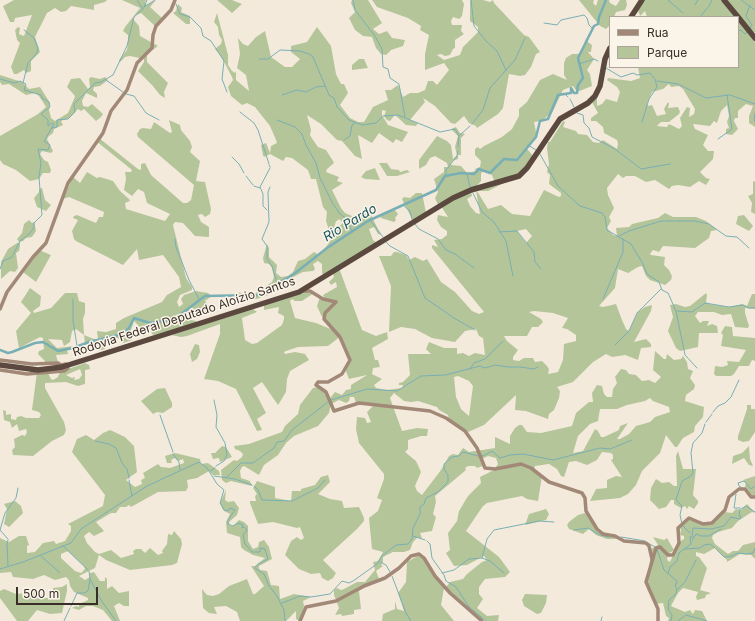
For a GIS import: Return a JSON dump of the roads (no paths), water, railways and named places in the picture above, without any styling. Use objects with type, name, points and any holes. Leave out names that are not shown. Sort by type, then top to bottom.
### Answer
[{"type":"highway","points":[[632,16],[642,0]]},
{"type":"highway","points":[[724,0],[737,16]]},
{"type":"highway","points":[[739,18],[755,38]]},
{"type":"highway","name":"Rodovia Federal Deputado Aloízio Santos","points":[[0,365],[28,369],[62,368],[301,291],[452,198],[468,191],[519,176],[528,168],[560,119],[588,103],[594,97],[599,88],[605,59],[609,50]]},
{"type":"highway","points":[[254,307],[267,303]]},
{"type":"street","points":[[0,309],[5,295],[46,243],[68,183],[103,133],[111,111],[127,90],[137,63],[152,48],[156,26],[171,10],[175,0]]},
{"type":"street","points":[[301,291],[310,291],[323,299],[336,302],[325,313],[324,319],[340,337],[350,360],[343,373],[328,382],[318,382],[316,384],[326,392],[334,411],[359,403],[430,412],[445,418],[465,431],[477,448],[485,468],[495,469],[521,464],[530,468],[549,482],[582,493],[585,498],[586,511],[597,529],[603,534],[615,536],[624,541],[646,543],[649,546],[652,559]]},
{"type":"street","points":[[0,360],[32,364],[58,363],[62,368],[27,374],[0,370]]},
{"type":"street","points":[[658,621],[658,609],[646,583],[652,559],[658,547],[660,547],[668,555],[673,555],[680,543],[679,528],[690,518],[703,524],[712,523],[725,510],[729,497],[742,489],[747,491],[751,497],[755,497]]},
{"type":"street","points":[[300,621],[306,607],[336,602],[364,586],[385,578],[399,568],[408,558],[419,554],[424,558],[435,576],[452,595],[482,621]]},
{"type":"waterway","points":[[137,0],[143,9]]},
{"type":"waterway","points":[[144,7],[147,0]]},
{"type":"waterway","points":[[144,7],[155,0]]},
{"type":"waterway","points":[[353,0],[355,10],[375,36],[382,49],[383,67],[388,69],[390,78],[399,84],[405,117]]},
{"type":"waterway","points":[[471,0],[474,26],[486,41],[497,51],[506,70]]},
{"type":"waterway","name":"Rio Pardo","points":[[0,350],[8,353],[35,343],[43,342],[58,351],[73,348],[89,342],[123,334],[129,328],[134,318],[150,323],[173,320],[205,296],[258,295],[294,274],[327,248],[368,221],[436,190],[445,176],[461,173],[474,174],[479,169],[490,173],[504,159],[517,160],[536,137],[540,121],[548,119],[558,95],[571,93],[571,88],[574,93],[577,93],[578,85],[583,78],[578,58],[594,26],[598,24],[599,17],[606,0]]},
{"type":"waterway","points":[[668,0],[683,13]]},
{"type":"waterway","points":[[695,5],[698,0]]},
{"type":"waterway","points":[[701,16],[712,0]]},
{"type":"waterway","points":[[741,0],[755,10]]},
{"type":"waterway","points":[[176,4],[180,14],[190,17],[201,28],[203,36],[211,41],[224,61],[222,79],[227,92]]},
{"type":"waterway","points":[[750,5],[746,16],[752,25],[750,28]]},
{"type":"waterway","points":[[52,128],[57,127],[57,120],[68,119],[75,112],[74,104],[95,83],[101,82],[113,75],[127,46],[134,17],[143,9]]},
{"type":"waterway","points":[[544,23],[557,25],[561,20],[584,15],[587,18],[589,25],[593,29]]},
{"type":"waterway","points":[[23,83],[28,63],[37,53],[38,48],[34,38],[24,30]]},
{"type":"waterway","points":[[739,31],[741,30],[745,34],[747,32]]},
{"type":"waterway","points":[[472,124],[483,110],[490,88],[515,60],[525,38]]},
{"type":"waterway","points":[[259,59],[268,59],[280,50],[300,51],[309,54],[313,57],[329,95],[334,98],[337,107],[349,120],[362,125],[376,123],[382,117]]},
{"type":"waterway","points":[[579,64],[594,59],[598,61]]},
{"type":"waterway","points":[[606,68],[621,77],[633,73],[637,75],[650,73],[654,78]]},
{"type":"waterway","points":[[0,79],[14,83],[20,81],[26,84],[24,90],[41,95],[42,98],[49,102],[50,107],[41,114],[48,120],[48,126],[52,123],[54,124],[44,141],[50,145],[48,150],[38,149],[41,163],[39,177],[42,215],[34,223],[34,228],[29,234],[20,241],[12,257],[3,261],[0,269]]},
{"type":"waterway","points":[[642,122],[649,99],[657,87],[655,79]]},
{"type":"waterway","points":[[106,80],[123,92]]},
{"type":"waterway","points":[[657,81],[678,84],[706,98],[729,95]]},
{"type":"waterway","points":[[282,95],[297,90],[306,92],[316,87],[325,86]]},
{"type":"waterway","points":[[126,94],[134,96],[146,113],[159,120]]},
{"type":"waterway","name":"Rio Pardo","points":[[565,94],[568,97]]},
{"type":"waterway","points":[[718,139],[732,129],[727,95]]},
{"type":"waterway","points":[[730,95],[755,104]]},
{"type":"waterway","points":[[570,99],[574,107]]},
{"type":"waterway","points":[[240,112],[254,123],[258,130],[269,164]]},
{"type":"waterway","points":[[577,113],[583,115],[584,123],[589,128],[592,137],[615,149],[641,169],[670,164]]},
{"type":"waterway","points":[[755,113],[755,122]]},
{"type":"waterway","points":[[383,116],[398,115],[440,132],[455,129],[459,136]]},
{"type":"waterway","points":[[277,120],[295,127],[302,134],[316,163],[320,178],[333,204],[340,214],[347,219],[352,232]]},
{"type":"waterway","points":[[344,140],[350,136],[352,125],[355,123]]},
{"type":"waterway","points":[[460,135],[470,126]]},
{"type":"waterway","points":[[458,147],[459,136]]},
{"type":"waterway","points":[[528,145],[536,150]]},
{"type":"waterway","points":[[446,175],[446,170],[457,156],[458,151]]},
{"type":"waterway","points":[[540,154],[558,186],[580,206],[602,213],[605,217],[607,230],[631,244],[647,274],[659,282],[662,290],[668,293],[676,311],[685,355],[697,368]]},
{"type":"waterway","points":[[232,157],[239,164],[244,173]]},
{"type":"waterway","points":[[267,210],[263,206],[263,194],[260,187],[270,168]]},
{"type":"waterway","points":[[467,174],[470,187]]},
{"type":"waterway","points":[[246,176],[253,185]]},
{"type":"waterway","points":[[254,186],[260,188]]},
{"type":"waterway","points":[[270,187],[268,192],[269,222],[262,239],[267,246],[267,259],[272,266],[277,283]]},
{"type":"waterway","points":[[473,193],[482,212],[494,222],[506,241],[513,276]]},
{"type":"waterway","points":[[403,205],[410,211],[412,219]]},
{"type":"waterway","points":[[370,220],[383,237]]},
{"type":"waterway","points":[[619,236],[629,231],[661,221],[695,221],[709,224],[726,236],[737,237],[749,248]]},
{"type":"waterway","points":[[415,224],[419,229],[438,239],[446,250],[455,254],[474,268]]},
{"type":"waterway","points":[[499,232],[517,231],[534,252],[535,262],[541,269]]},
{"type":"waterway","points":[[175,239],[176,247],[189,280],[199,299]]},
{"type":"waterway","points":[[603,299],[623,252],[623,239]]},
{"type":"waterway","points":[[386,242],[390,246],[408,256],[425,298],[454,318],[475,330]]},
{"type":"waterway","points":[[615,345],[629,331],[637,313],[661,289]]},
{"type":"waterway","points":[[73,299],[73,320],[77,346]]},
{"type":"waterway","points":[[677,311],[692,312],[705,303],[729,307],[743,305],[749,308],[755,308]]},
{"type":"waterway","points":[[470,369],[474,363],[485,359],[503,341]]},
{"type":"waterway","points":[[331,400],[367,389],[397,391],[421,376],[445,375],[480,366],[485,368],[495,365],[534,369],[538,367]]},
{"type":"waterway","points":[[713,412],[718,406],[725,403],[731,397],[739,380]]},
{"type":"waterway","points":[[214,400],[217,415],[216,427],[225,443],[227,455],[224,461],[216,466]]},
{"type":"waterway","points":[[227,477],[241,463],[253,463],[274,448],[277,442],[284,441],[292,430],[328,402]]},
{"type":"waterway","points":[[706,422],[712,414]]},
{"type":"waterway","points":[[160,415],[173,452]]},
{"type":"waterway","points":[[682,524],[680,515],[682,506],[676,500],[682,481],[691,476],[693,473],[691,453],[693,443],[702,433],[705,424]]},
{"type":"waterway","points":[[481,455],[483,456],[492,451],[500,458],[510,455],[523,454],[553,460],[600,448],[610,449],[632,440]]},
{"type":"waterway","points":[[95,441],[109,444],[116,448],[122,463],[127,469],[129,478]]},
{"type":"waterway","points":[[282,603],[300,596],[311,597],[330,594],[342,581],[349,583],[377,564],[382,556],[396,545],[408,544],[412,539],[413,528],[420,514],[420,507],[424,504],[426,498],[438,492],[448,482],[448,475],[444,469],[444,464],[452,457],[459,456],[463,452],[478,456]]},
{"type":"waterway","points":[[173,454],[179,462],[180,470]]},
{"type":"waterway","points":[[0,569],[23,562],[71,543],[81,529],[147,486],[199,462],[207,468],[217,484],[224,490],[220,503],[225,511],[229,510],[230,508],[235,510],[228,520],[228,524],[233,526],[238,523],[243,525],[242,528],[244,527],[247,530],[243,535],[245,544],[252,552],[260,552],[260,548],[265,549],[268,559],[258,564],[255,568],[264,574],[269,586],[277,596],[284,610],[285,621]]},
{"type":"waterway","points":[[210,471],[215,468]]},
{"type":"waterway","points":[[214,476],[235,479],[252,485]]},
{"type":"waterway","points":[[129,480],[132,496]]},
{"type":"waterway","points":[[254,486],[258,490],[262,500],[292,501],[318,488],[325,480]]},
{"type":"waterway","points":[[742,488],[738,483],[744,481],[751,489],[755,486]]},
{"type":"waterway","points":[[0,530],[5,513],[16,498],[18,488]]},
{"type":"waterway","points":[[736,494],[734,508],[740,508]]},
{"type":"waterway","points":[[741,509],[746,506],[755,512]]},
{"type":"waterway","points":[[668,574],[670,567],[677,561],[679,553],[691,544],[690,537],[692,537],[693,528],[711,529],[724,526],[731,517],[740,519],[740,509]]},
{"type":"waterway","points":[[482,558],[487,539],[494,530],[539,521],[554,522]]},
{"type":"waterway","points":[[683,526],[690,533]]},
{"type":"waterway","points":[[574,530],[588,528],[600,535],[609,537]]},
{"type":"waterway","points":[[692,540],[696,534],[701,536],[709,536],[721,529]]},
{"type":"waterway","points":[[0,530],[8,539]]},
{"type":"waterway","points":[[413,536],[425,540]]},
{"type":"waterway","points":[[621,537],[645,541]]},
{"type":"waterway","points":[[8,540],[8,566]]},
{"type":"waterway","points":[[427,541],[430,544],[432,558],[444,575],[446,581],[456,587],[469,607],[486,621]]},
{"type":"waterway","points":[[648,543],[655,547]]},
{"type":"waterway","points":[[685,549],[700,548],[704,545],[710,544],[715,548]]},
{"type":"waterway","points":[[63,546],[88,570]]},
{"type":"waterway","points":[[753,553],[755,548]]},
{"type":"waterway","points":[[657,549],[664,570],[677,581],[675,586],[677,588],[676,594],[669,600],[668,609],[672,615],[671,621]]},
{"type":"waterway","points":[[716,549],[724,557],[732,556],[738,553],[753,553]]},
{"type":"waterway","points":[[41,556],[60,573]]},
{"type":"waterway","points":[[442,573],[454,570],[469,559],[482,558],[490,561],[504,573]]},
{"type":"waterway","points":[[678,589],[685,582],[696,560]]},
{"type":"waterway","points":[[380,562],[386,565],[390,572]]},
{"type":"waterway","points":[[71,606],[77,593],[84,593],[88,591],[90,579],[89,571]]},
{"type":"waterway","points":[[392,576],[406,613],[411,621]]},
{"type":"waterway","points":[[90,579],[101,600],[116,621]]},
{"type":"waterway","points":[[64,621],[70,608]]},
{"type":"waterway","points":[[678,621],[686,615],[707,621]]},
{"type":"waterway","points":[[601,621],[602,617]]}]
